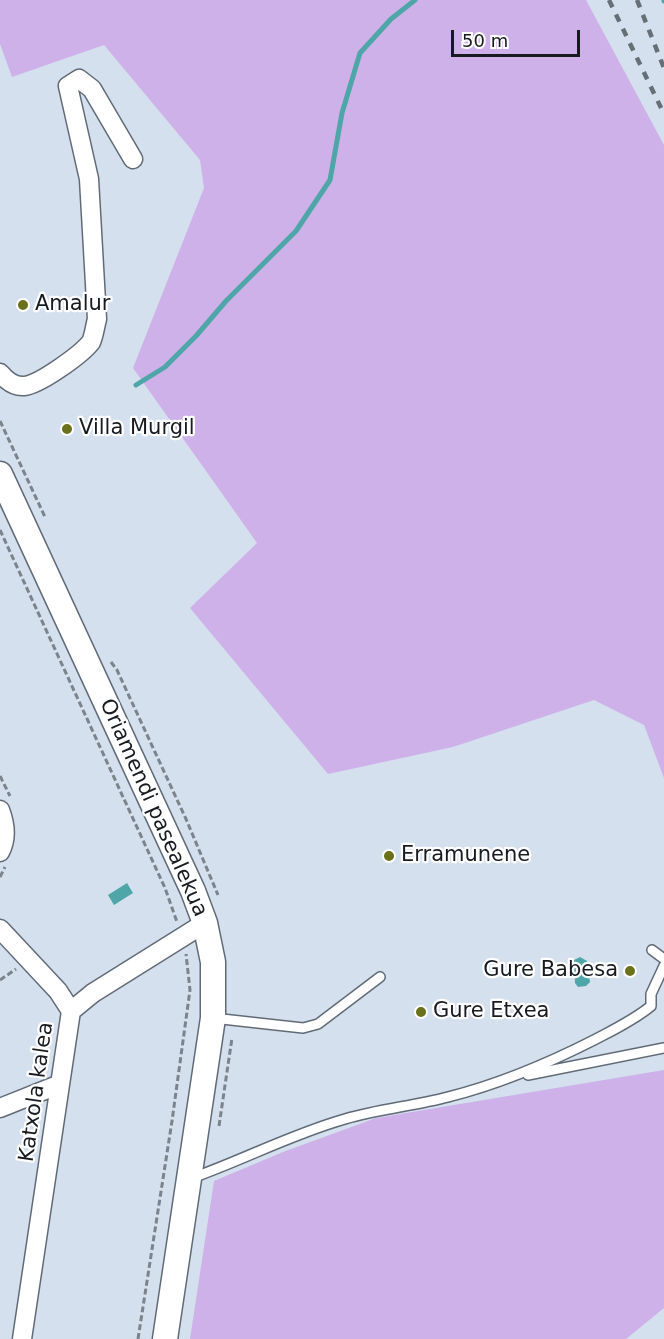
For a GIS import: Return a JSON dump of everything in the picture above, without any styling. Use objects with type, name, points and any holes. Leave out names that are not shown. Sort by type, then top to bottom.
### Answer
[{"type":"street","points":[[0,373],[8,382],[24,386],[44,378],[69,362],[91,341],[97,319],[89,179],[68,86],[79,79],[92,89],[133,159]]},
{"type":"street","name":"Oriamendi pasealekua","points":[[0,474],[193,891],[205,923],[224,1019],[189,1179],[165,1339]]},
{"type":"street","points":[[0,810],[4,821],[4,845],[0,852]]},
{"type":"street","name":"Katxola kalea","points":[[22,1339],[71,1011],[93,993],[205,923]]},
{"type":"street","points":[[0,929],[58,992],[71,1011]]},
{"type":"street","points":[[0,1108],[60,1084]]},
{"type":"lane","points":[[652,950],[664,959]]},
{"type":"lane","points":[[189,1179],[326,1124],[367,1112],[447,1098],[557,1059],[639,1017],[651,1006],[651,994],[664,966]]},
{"type":"lane","points":[[224,1019],[303,1028],[318,1024],[380,977]]},
{"type":"lane","points":[[503,1080],[664,1048]]},
{"type":"path","points":[[0,421],[48,524]]},
{"type":"path","points":[[0,530],[165,888],[186,952],[190,990],[138,1339]]},
{"type":"path","points":[[107,657],[117,670],[186,819],[218,895]]},
{"type":"path","points":[[164,875],[175,899]]},
{"type":"path","points":[[0,980],[20,966]]},
{"type":"path","points":[[218,1131],[230,1063],[224,1019]]},
{"type":"shaded area","points":[[0,0],[586,0],[664,145],[664,778],[644,725],[594,700],[453,747],[328,774],[190,608],[257,543],[133,368],[204,188],[200,160],[104,45],[12,77],[0,44]]},
{"type":"shaded area","points":[[127,883],[133,893],[114,905],[108,895]]},
{"type":"shaded area","points":[[580,957],[587,961],[590,982],[586,986],[578,987],[575,983],[574,960]]},
{"type":"shaded area","points":[[664,1070],[664,1308],[626,1339],[190,1339],[214,1181],[283,1152],[376,1118]]},
{"type":"waterway","points":[[136,385],[165,367],[226,301],[296,231],[330,180],[342,113],[360,53],[391,19],[415,0]]},
{"type":"railway","points":[[609,0],[664,114]]},
{"type":"railway","points":[[637,0],[664,68]]},
{"type":"place","name":"Amalur","points":[[23,305]]},
{"type":"place","name":"Villa Murgil","points":[[67,429]]},
{"type":"place","name":"Erramunene","points":[[389,856]]},
{"type":"place","name":"Gure Babesa","points":[[630,971]]},
{"type":"place","name":"Gure Etxea","points":[[421,1012]]}]
